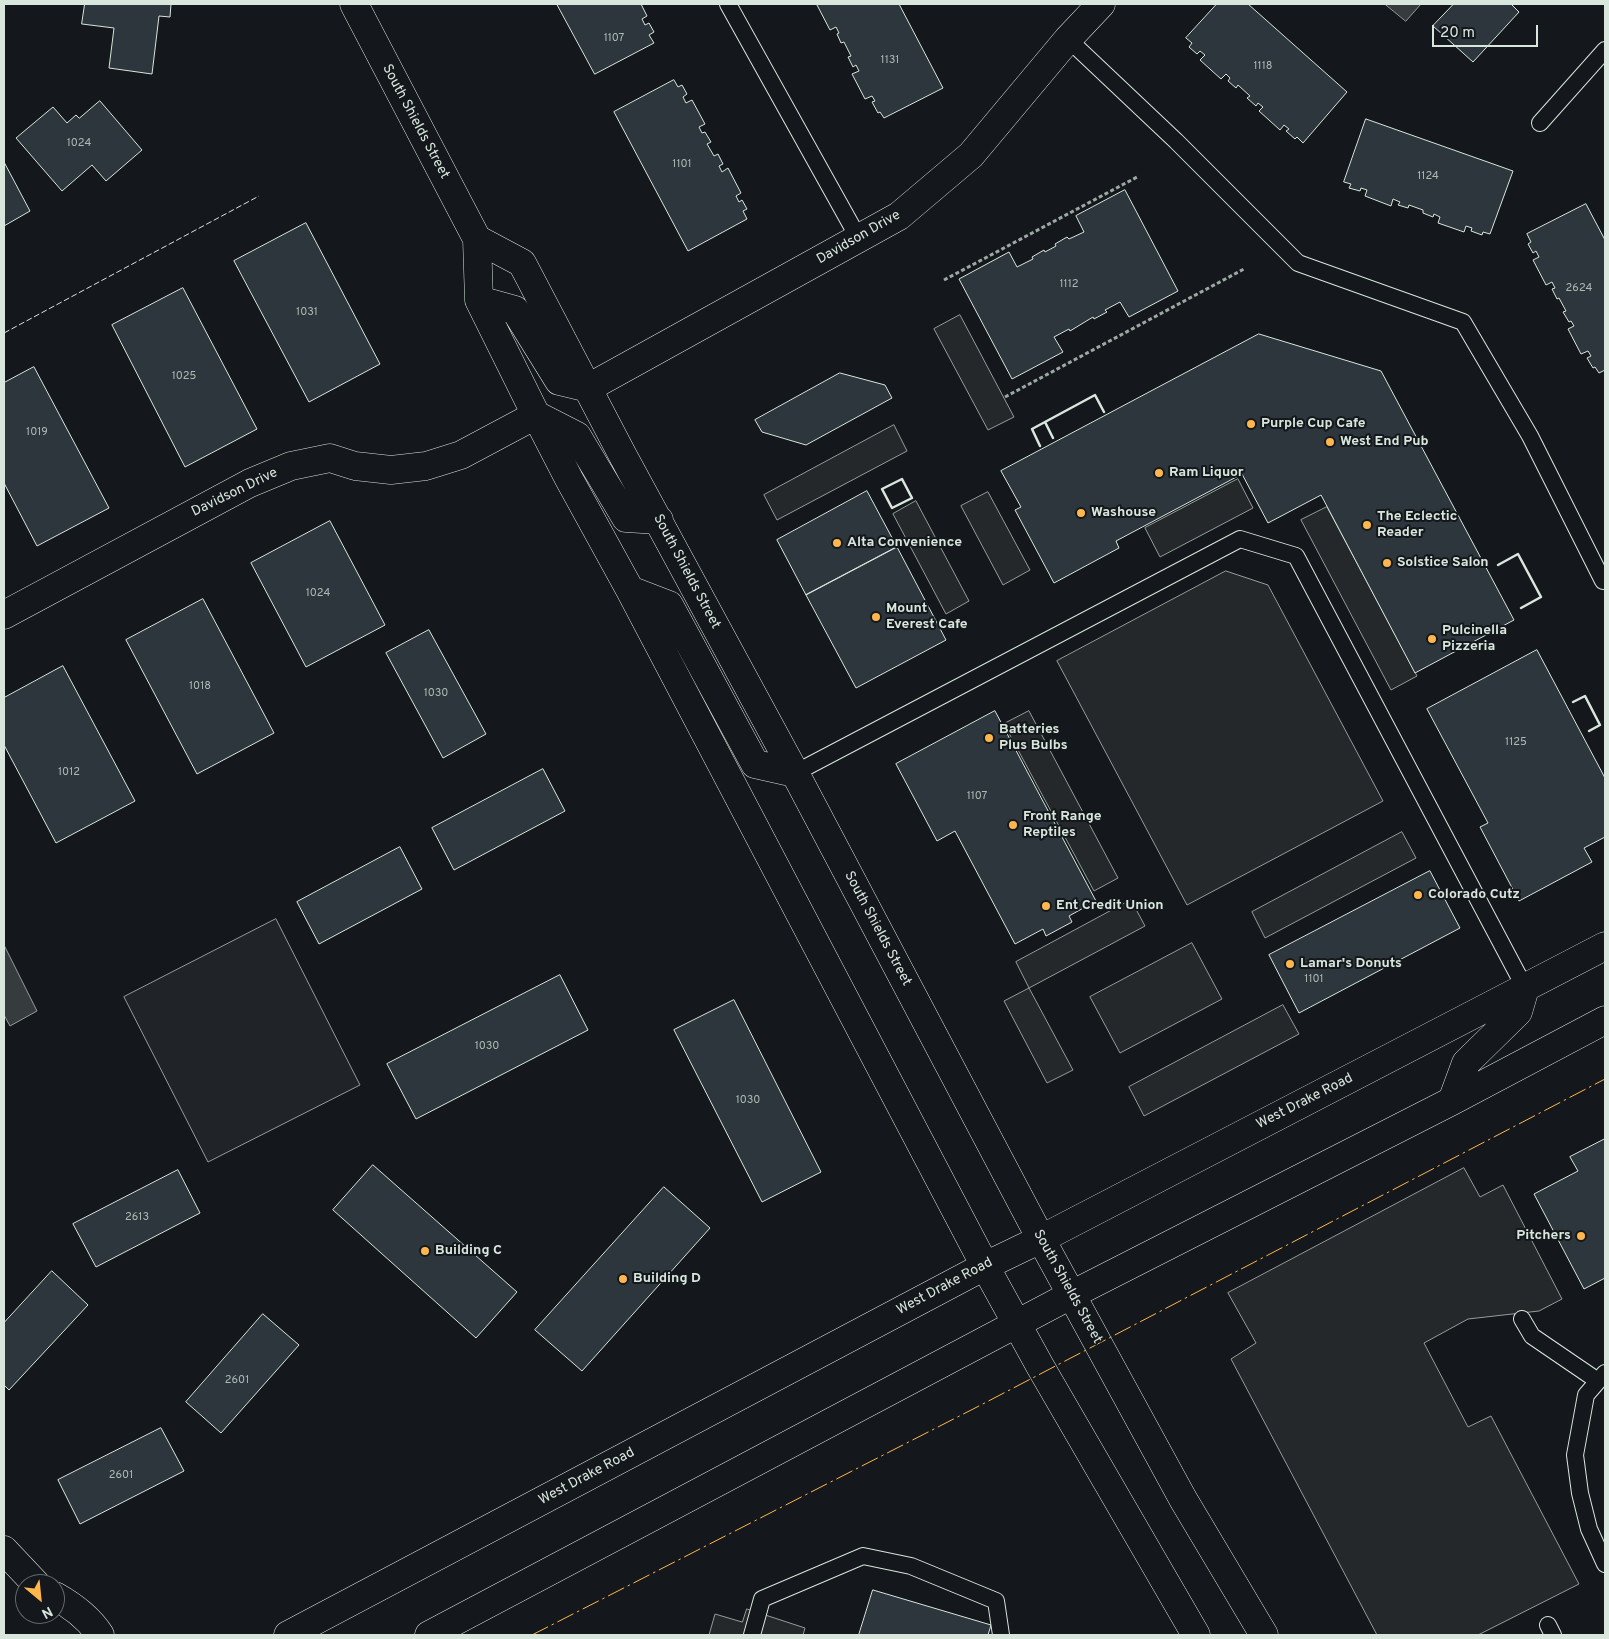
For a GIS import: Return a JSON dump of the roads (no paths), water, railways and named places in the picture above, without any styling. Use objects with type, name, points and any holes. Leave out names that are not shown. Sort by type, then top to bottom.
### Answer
[{"type":"main road","name":"South Shields Street","points":[[354,4],[477,240],[479,300],[569,480],[630,590],[1016,1324],[1196,1635]]},
{"type":"main road","name":"Davidson Drive","points":[[588,388],[899,216],[971,155],[1068,39],[1101,4]]},
{"type":"main road","name":"South Shields Street","points":[[477,240],[522,263],[1071,1295],[1183,1498],[1264,1635]]},
{"type":"main road","points":[[479,300],[515,310],[559,381],[588,388]]},
{"type":"main road","name":"Davidson Drive","points":[[4,614],[250,483],[291,466],[330,458],[355,466],[391,470],[426,466],[461,455],[536,415]]},
{"type":"main road","points":[[536,415],[577,436],[626,518],[659,520]]},
{"type":"main road","points":[[630,590],[669,605],[755,764],[795,773]]},
{"type":"main road","name":"West Drake Road","points":[[288,1635],[985,1266],[1041,1239],[1605,946]]},
{"type":"main road","points":[[1452,1101],[1466,1063],[1518,1012],[1525,988]]},
{"type":"main road","points":[[429,1635],[1071,1295],[1452,1101],[1605,1020]]},
{"type":"main road","points":[[4,1550],[27,1574]]},
{"type":"main road","points":[[65,1602],[74,1607],[95,1627],[100,1635]]},
{"type":"lane","points":[[728,4],[859,239]]},
{"type":"lane","points":[[1068,39],[1176,141],[1298,263],[1463,322],[1530,436],[1603,581],[1605,580]]},
{"type":"lane","points":[[1540,123],[1605,50]]},
{"type":"lane","points":[[795,773],[1240,539],[1296,556],[1525,988]]},
{"type":"lane","points":[[1522,1319],[1532,1336],[1601,1377],[1586,1395],[1575,1456],[1580,1493],[1589,1529],[1605,1564]]},
{"type":"lane","points":[[752,1635],[762,1599],[863,1556],[911,1566],[996,1601],[1000,1635]]},
{"type":"place","name":"Purple Cup Cafe","points":[[1251,424]]},
{"type":"place","name":"West End Pub","points":[[1330,442]]},
{"type":"place","name":"Ram Liquor","points":[[1159,473]]},
{"type":"place","name":"Washouse","points":[[1081,513]]},
{"type":"place","name":"The Eclectic Reader","points":[[1367,525]]},
{"type":"place","name":"Alta Convenience","points":[[837,543]]},
{"type":"place","name":"Solstice Salon","points":[[1387,563]]},
{"type":"place","name":"Mount Everest Cafe","points":[[876,617]]},
{"type":"place","name":"Pulcinella Pizzeria","points":[[1432,639]]},
{"type":"place","name":"Batteries Plus Bulbs","points":[[989,738]]},
{"type":"place","name":"Front Range Reptiles","points":[[1013,825]]},
{"type":"place","name":"Colorado Cutz","points":[[1418,895]]},
{"type":"place","name":"Ent Credit Union","points":[[1046,906]]},
{"type":"place","name":"Lamar's Donuts","points":[[1290,964]]},
{"type":"place","name":"Pitchers","points":[[1581,1236]]},
{"type":"place","name":"Building C","points":[[425,1251]]},
{"type":"place","name":"Building D","points":[[623,1279]]}]
